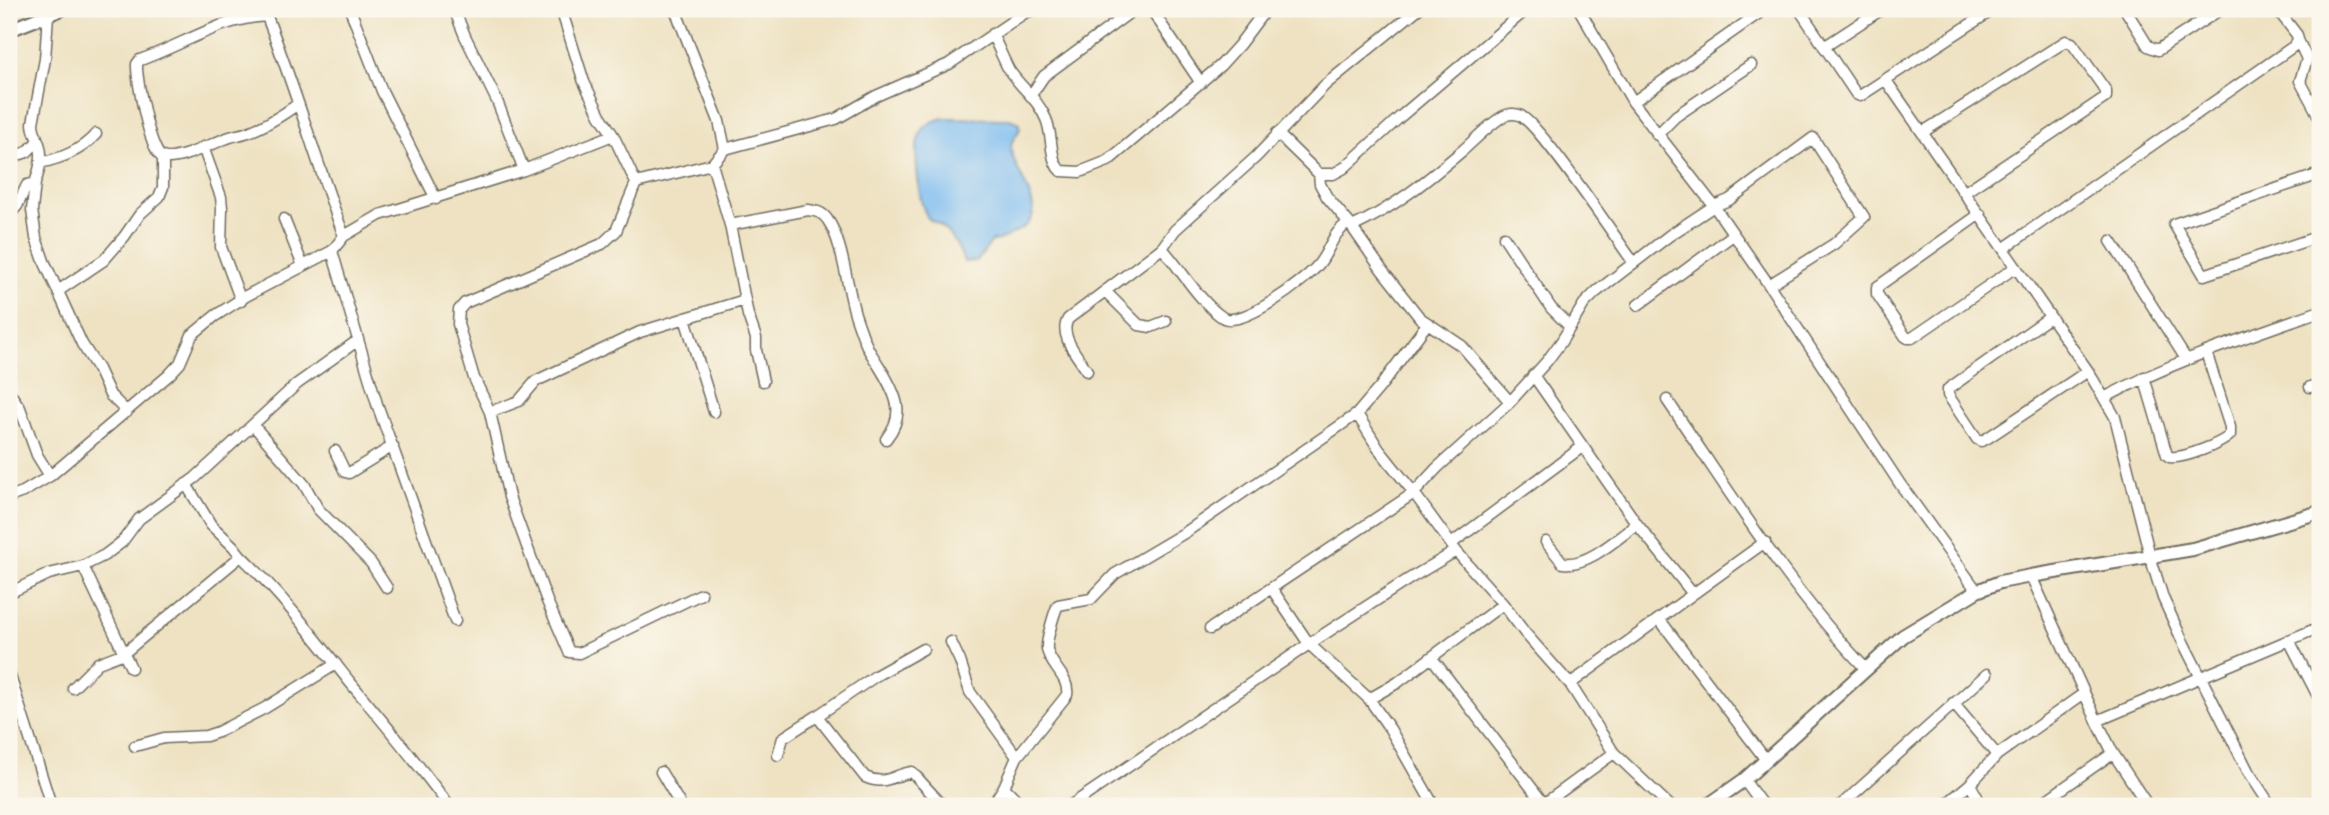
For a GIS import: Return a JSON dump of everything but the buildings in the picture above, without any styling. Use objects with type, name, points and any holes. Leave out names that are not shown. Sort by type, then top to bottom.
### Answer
[{"type":"street","points":[[10,25],[62,9]]},
{"type":"street","points":[[351,9],[382,91],[436,199]]},
{"type":"street","points":[[454,9],[497,101],[524,170]]},
{"type":"street","points":[[561,9],[584,82],[636,183],[616,231],[602,244],[466,303],[459,310],[458,324],[474,378],[490,412],[512,507],[569,652],[579,653],[701,594]]},
{"type":"street","points":[[675,9],[719,121],[725,149]]},
{"type":"street","points":[[636,183],[712,164],[725,149],[836,119],[877,96],[949,64],[1025,10],[1040,9]]},
{"type":"street","points":[[1151,9],[1200,83]]},
{"type":"street","points":[[1087,370],[1066,336],[1065,324],[1068,319],[1162,248],[1175,230],[1256,157],[1336,75],[1418,9]]},
{"type":"street","points":[[1319,174],[1333,174],[1344,168],[1527,9]]},
{"type":"street","points":[[1579,9],[1633,102],[1714,206],[1900,484],[1977,591]]},
{"type":"street","points":[[1633,102],[1765,9]]},
{"type":"street","points":[[1799,9],[1856,94],[1863,94],[1994,9]]},
{"type":"street","points":[[1824,47],[1882,9]]},
{"type":"street","points":[[2125,9],[2148,46],[2158,50],[2221,9]]},
{"type":"street","points":[[2277,9],[2297,35],[2307,59],[2300,82],[2320,118]]},
{"type":"street","points":[[1031,95],[1044,76],[1132,10]]},
{"type":"street","points":[[992,34],[1010,70],[1041,108],[1053,141],[1053,158],[1057,167],[1061,171],[1080,172],[1108,161],[1200,83],[1239,46],[1262,10]]},
{"type":"street","points":[[298,104],[250,131],[170,158],[163,157],[156,151],[148,126],[137,64],[222,25],[265,12],[277,38],[344,236]]},
{"type":"street","points":[[48,15],[47,48],[33,116],[33,130],[40,148],[40,163],[32,204],[36,238],[70,322],[110,395],[127,412]]},
{"type":"street","points":[[2003,249],[2294,46],[2298,40]]},
{"type":"street","points":[[1923,132],[2066,41],[2072,43],[2106,91],[2106,97],[1965,192]]},
{"type":"street","points":[[1657,135],[1676,116],[1751,65]]},
{"type":"street","points":[[1885,79],[2104,398],[2119,427],[2150,556],[2163,598],[2248,771],[2271,806]]},
{"type":"street","points":[[1162,248],[1222,317],[1232,320],[1276,301],[1292,289],[1318,266],[1338,230],[1372,218],[1454,158],[1504,116],[1518,114],[1526,119],[1546,142],[1634,263]]},
{"type":"street","points":[[1278,133],[1319,174],[1320,184],[1327,197],[1427,324],[1462,346],[1510,402]]},
{"type":"street","points":[[40,163],[81,148],[96,134]]},
{"type":"street","points":[[9,497],[50,476],[127,412],[180,363],[192,335],[215,316],[246,296],[332,251],[344,236],[380,215],[524,170],[613,135]]},
{"type":"street","points":[[1210,629],[1414,493],[1437,468],[1510,402],[1547,361],[1584,304],[1670,235],[1744,190],[1810,139],[1815,140],[1864,217],[1835,244],[1769,285]]},
{"type":"street","points":[[9,158],[27,152],[38,141]]},
{"type":"street","points":[[203,147],[221,197],[221,247],[241,301]]},
{"type":"street","points":[[58,291],[104,260],[140,214],[159,197],[163,187],[163,157]]},
{"type":"street","points":[[712,164],[730,225],[751,326],[757,338],[756,350],[763,381]]},
{"type":"street","points":[[2320,174],[2174,224],[2204,275],[2320,236]]},
{"type":"street","points":[[9,215],[17,206],[27,185],[36,183]]},
{"type":"street","points":[[730,225],[808,210],[819,211],[828,219],[841,252],[847,288],[856,317],[897,403],[895,428],[886,439]]},
{"type":"street","points":[[1980,214],[1877,287],[1877,294],[1905,336],[1912,338],[2015,267]]},
{"type":"street","points":[[284,219],[303,267]]},
{"type":"street","points":[[1638,305],[1733,235]]},
{"type":"street","points":[[1504,237],[1551,308],[1570,327]]},
{"type":"street","points":[[2111,242],[2186,359]]},
{"type":"street","points":[[332,251],[357,341],[456,621]]},
{"type":"street","points":[[1105,291],[1139,325],[1151,327],[1166,321]]},
{"type":"street","points":[[490,412],[519,401],[536,381],[640,332],[745,300]]},
{"type":"street","points":[[2104,398],[2186,359],[2320,311]]},
{"type":"street","points":[[2050,317],[1948,390],[1948,395],[1977,439],[1986,439],[2088,371]]},
{"type":"street","points":[[685,318],[714,412]]},
{"type":"street","points":[[992,806],[1017,757],[1068,690],[1047,649],[1052,616],[1058,605],[1091,599],[1115,574],[1186,532],[1357,414],[1427,324]]},
{"type":"street","points":[[9,593],[49,574],[83,566],[105,555],[122,542],[139,519],[186,484],[297,384],[357,341]]},
{"type":"street","points":[[2144,377],[2170,457],[2179,458],[2222,442],[2230,435],[2230,427],[2206,352]]},
{"type":"street","points":[[1533,375],[1637,524],[1693,594]]},
{"type":"street","points":[[9,392],[20,408],[37,455],[50,476]]},
{"type":"street","points":[[1667,400],[1831,632],[1866,669]]},
{"type":"street","points":[[1357,414],[1378,448],[1453,548],[1570,684],[1614,752],[1670,806]]},
{"type":"street","points":[[253,425],[304,484],[318,509],[371,564],[387,588]]},
{"type":"street","points":[[335,451],[345,472],[349,473],[393,446]]},
{"type":"street","points":[[1070,806],[1409,579],[1582,447]]},
{"type":"street","points":[[186,484],[211,525],[260,574],[449,806]]},
{"type":"street","points":[[1707,806],[1744,780],[1903,636],[1977,591],[2000,582],[2193,549],[2320,512]]},
{"type":"street","points":[[1546,542],[1563,563],[1570,565],[1588,559],[1637,524]]},
{"type":"street","points":[[1570,684],[1765,542]]},
{"type":"street","points":[[73,688],[98,663],[124,653],[241,556]]},
{"type":"street","points":[[83,566],[131,668]]},
{"type":"street","points":[[2031,576],[2096,721],[2148,806]]},
{"type":"street","points":[[1272,589],[1309,644],[1369,699],[1390,729],[1434,806]]},
{"type":"street","points":[[1369,699],[1432,658],[1503,604]]},
{"type":"street","points":[[1660,620],[1766,760]]},
{"type":"street","points":[[2096,721],[2320,627]]},
{"type":"street","points":[[2289,640],[2320,700]]},
{"type":"street","points":[[951,642],[970,692],[1017,757]]},
{"type":"street","points":[[778,755],[783,738],[877,675],[923,649]]},
{"type":"street","points":[[1432,658],[1543,805],[1614,752]]},
{"type":"street","points":[[135,746],[164,738],[206,736],[218,732],[265,708],[336,664]]},
{"type":"street","points":[[9,673],[51,805]]},
{"type":"street","points":[[1840,806],[1987,674]]},
{"type":"street","points":[[1944,806],[1970,784],[1997,755],[2083,694]]},
{"type":"street","points":[[1953,704],[1997,755]]},
{"type":"street","points":[[817,716],[865,777],[883,782],[912,772],[943,806]]},
{"type":"street","points":[[2038,806],[2113,752]]},
{"type":"street","points":[[661,772],[681,806]]},
{"type":"street","points":[[1744,780],[1763,806]]},
{"type":"street","points":[[1970,784],[1982,806]]},
{"type":"street","points":[[1004,787],[1023,806]]},
{"type":"water","points":[[945,118],[1009,119],[1018,122],[1020,128],[1011,147],[1032,202],[1030,222],[1004,238],[992,241],[977,261],[964,262],[952,237],[928,218],[923,208],[916,159],[918,141],[926,126]]}]
